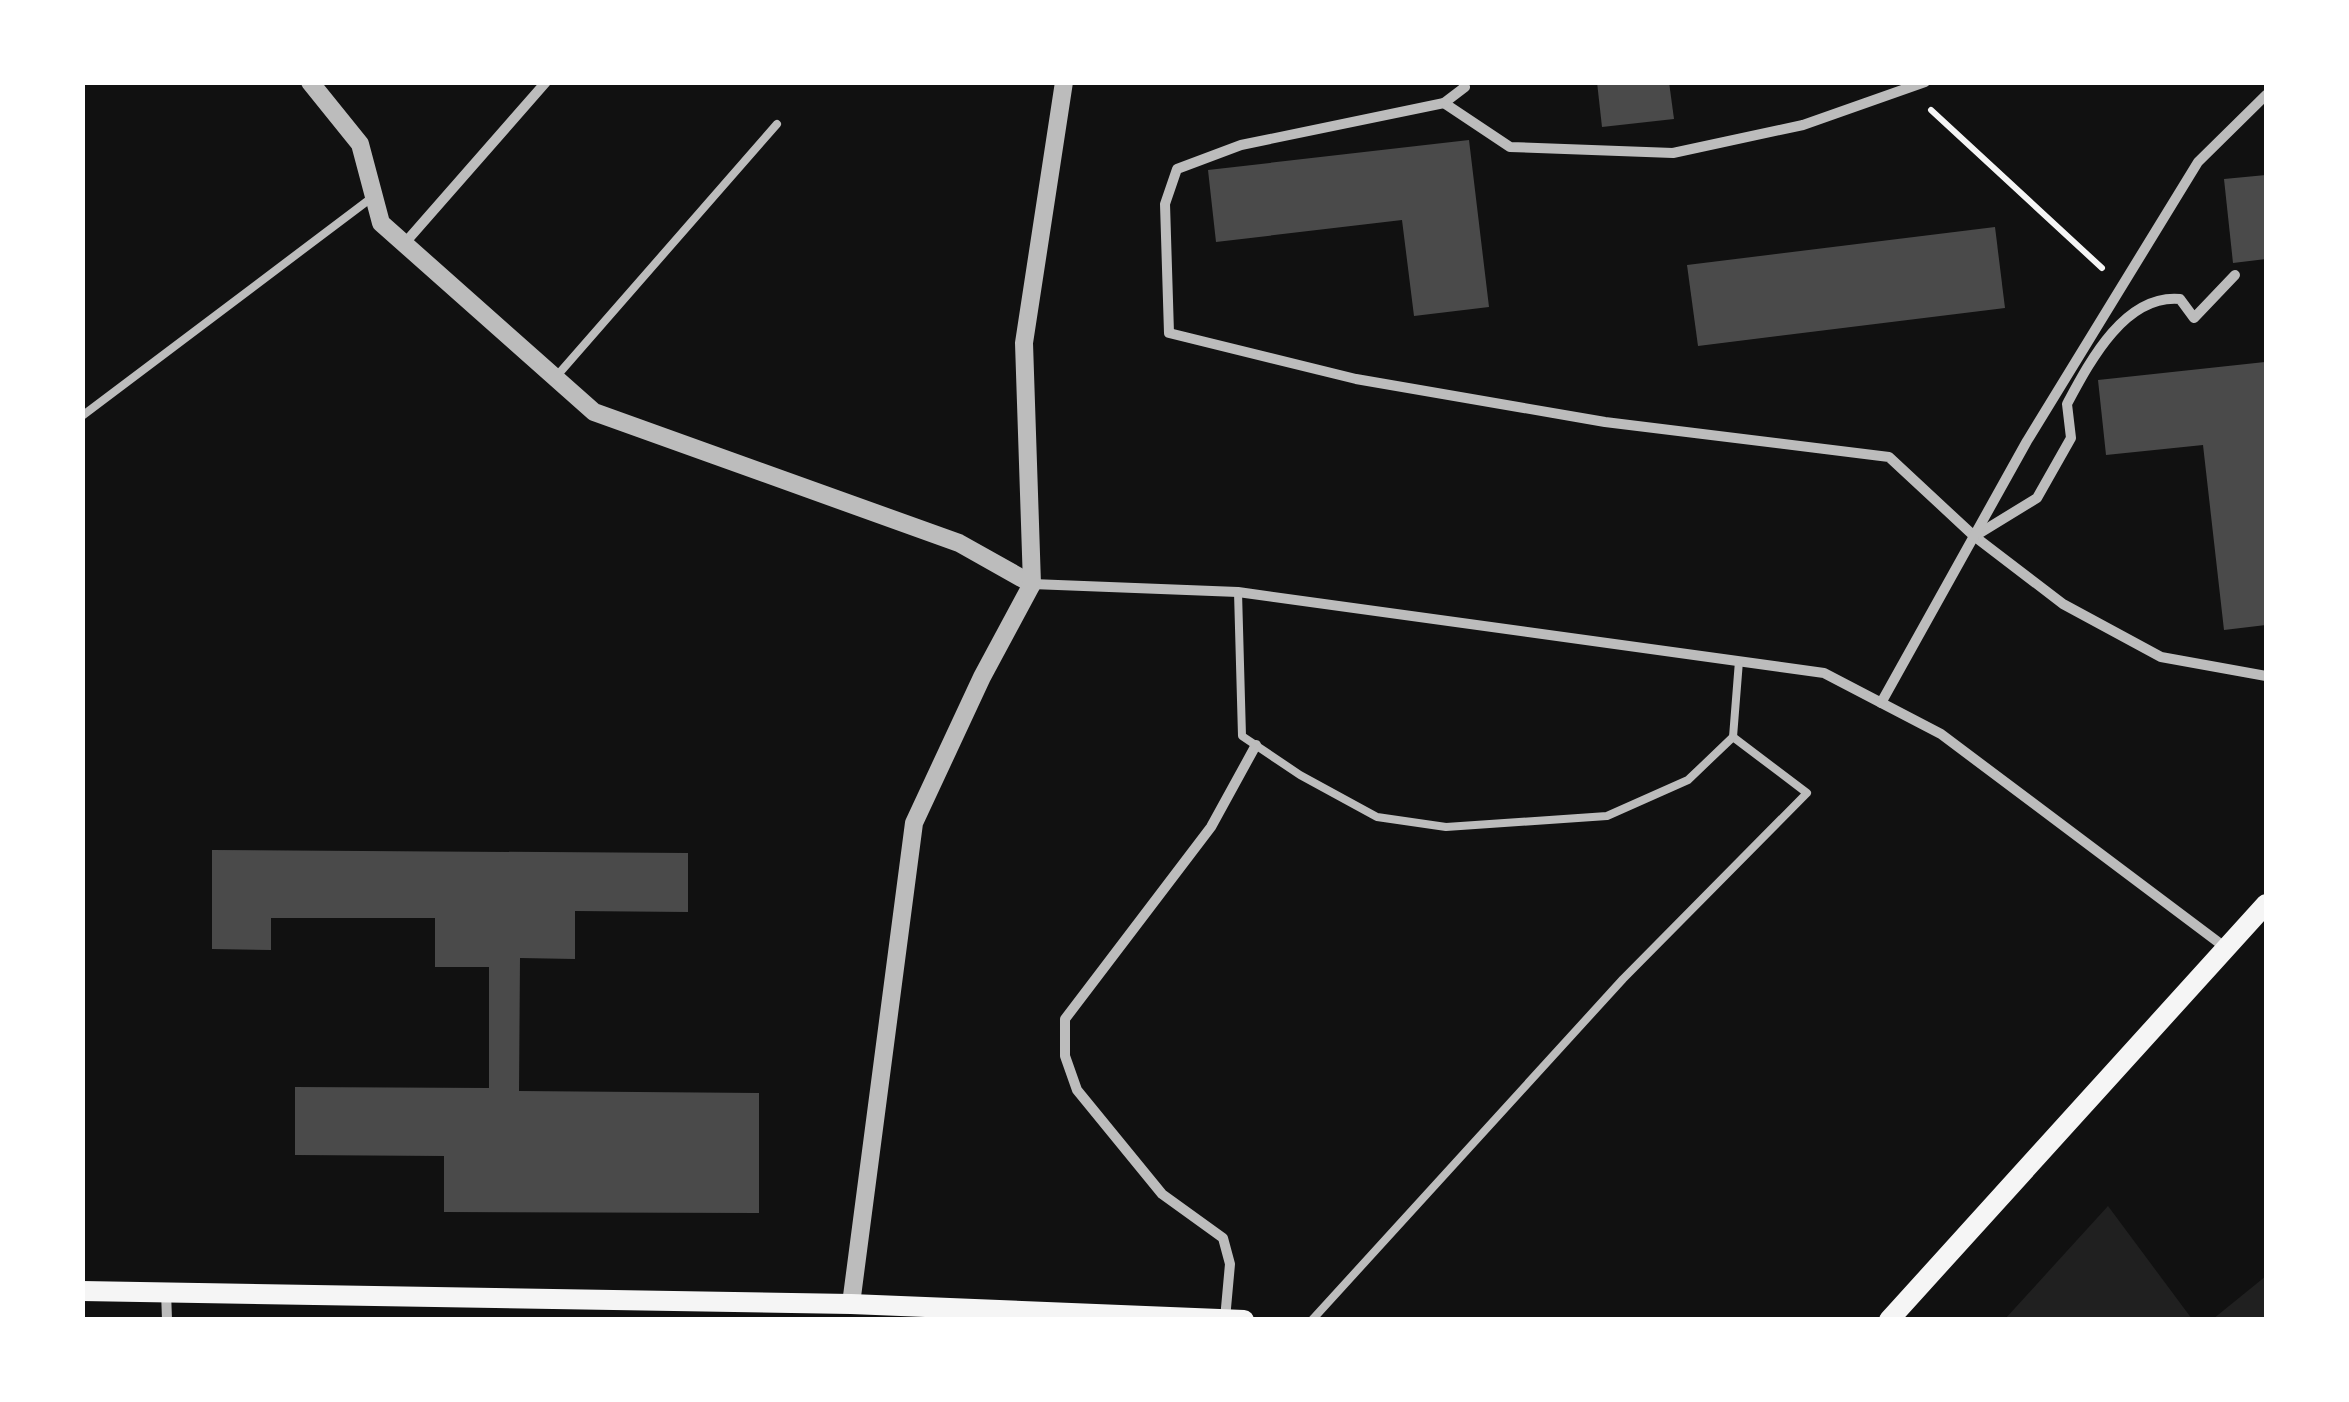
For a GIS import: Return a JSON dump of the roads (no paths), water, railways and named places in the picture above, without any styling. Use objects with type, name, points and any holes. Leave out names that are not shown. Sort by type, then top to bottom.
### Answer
[{"type":"main road","points":[[1889,1320],[2266,904]]},
{"type":"main road","points":[[82,1291],[851,1304],[998,1314],[1244,1320]]},
{"type":"street","points":[[310,82],[360,144],[381,222],[594,412],[960,543],[1032,584],[1238,592],[1824,673],[1941,734],[2226,948]]},
{"type":"street","points":[[404,244],[546,82]]},
{"type":"street","points":[[851,1304],[914,822],[982,676],[1032,584],[1024,343],[1064,82]]},
{"type":"street","points":[[1463,82],[1465,87],[1444,103],[1241,146],[1177,169],[1165,204],[1169,333],[1356,379],[1605,422],[1890,457],[1974,536],[2063,604],[2161,657],[2266,676]]},
{"type":"street","points":[[1444,103],[1510,147],[1673,153],[1803,125],[1925,82]]},
{"type":"street","points":[[1881,702],[1974,536],[2198,162],[2266,96]]},
{"type":"street","points":[[1974,536],[2037,498],[2071,438],[2067,404],[2127,315],[2164,298],[2180,299],[2194,318],[2235,275]]},
{"type":"street","points":[[1226,1319],[1230,1264],[1223,1238],[1162,1194],[1078,1090],[1065,1056],[1065,1019],[1211,827],[1256,745]]},
{"type":"street","points":[[166,1291],[167,1320]]},
{"type":"lane","points":[[555,378],[777,124]]},
{"type":"lane","points":[[82,416],[374,196]]},
{"type":"lane","points":[[1238,592],[1242,736],[1377,817],[1446,828],[1607,816],[1688,780],[1733,737],[1739,661]]},
{"type":"lane","points":[[1312,1320],[1623,978],[1807,793],[1733,737]]}]
